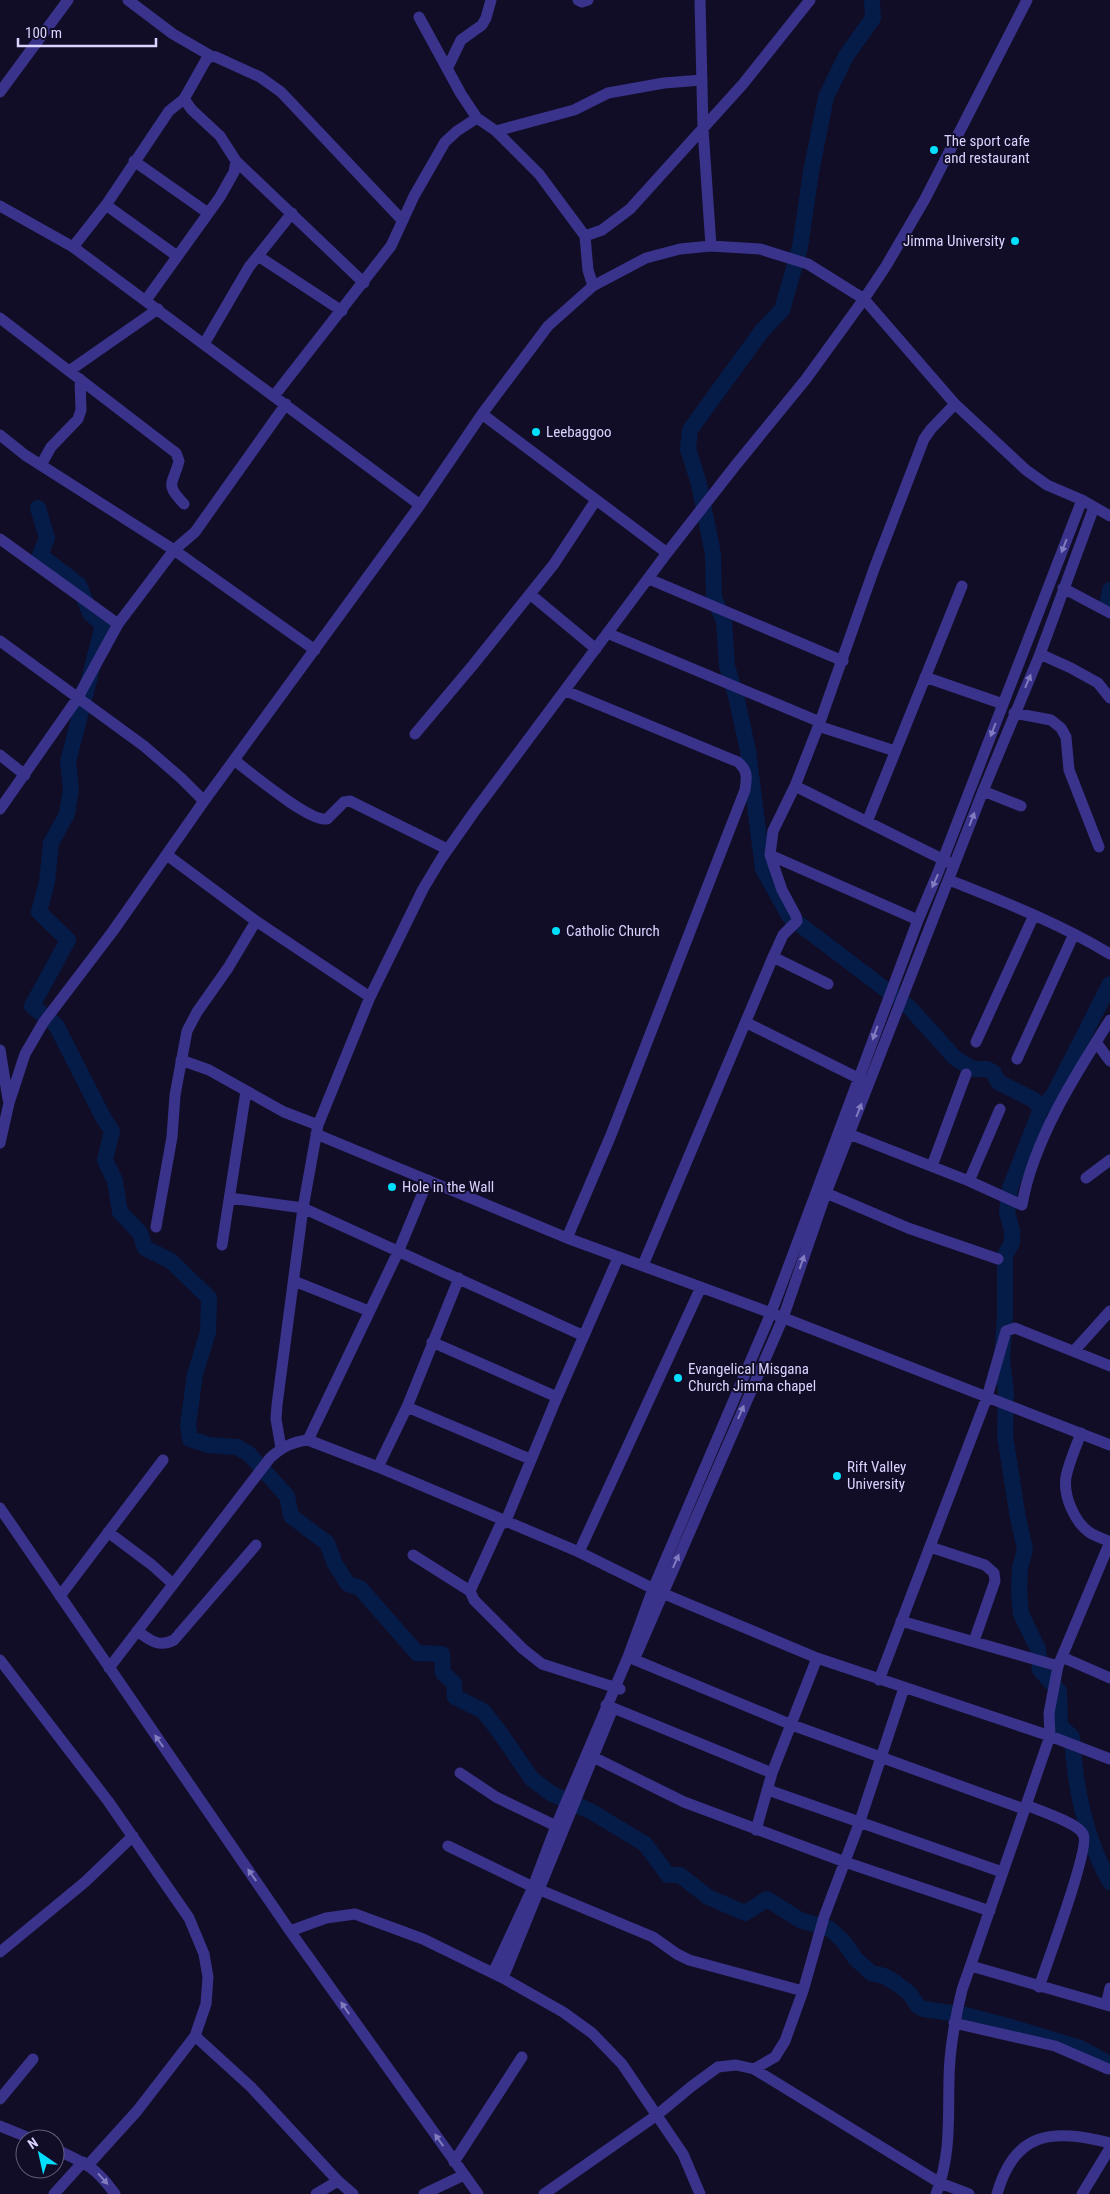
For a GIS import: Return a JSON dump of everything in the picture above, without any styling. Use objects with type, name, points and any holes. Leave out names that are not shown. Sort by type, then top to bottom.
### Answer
[{"type":"street","points":[[0,92],[68,0]]},
{"type":"street","points":[[128,0],[173,34],[211,56],[260,77],[281,92],[402,220]]},
{"type":"street","points":[[447,69],[461,40],[482,25],[491,0]]},
{"type":"street","points":[[578,0],[582,2],[588,0]]},
{"type":"street","points":[[700,0],[703,129],[710,246]]},
{"type":"street","points":[[585,236],[602,230],[630,209],[743,84],[810,0]]},
{"type":"street","points":[[281,1448],[276,1419],[277,1405],[303,1208],[317,1129],[370,997],[423,889],[447,849],[566,691],[607,633],[735,466],[806,379],[864,299],[886,266],[925,199],[1027,0]]},
{"type":"street","points":[[419,17],[447,69],[477,118],[496,131],[539,174],[585,236],[588,270],[593,286]]},
{"type":"street","points":[[73,247],[106,205],[169,111],[184,99],[206,60],[211,56]]},
{"type":"street","points":[[496,131],[574,110],[608,94],[664,83],[702,80]]},
{"type":"street","points":[[184,99],[192,110],[220,136],[236,161],[364,283]]},
{"type":"street","points":[[274,396],[391,246],[402,220],[445,142],[456,131],[477,118]]},
{"type":"street","points":[[134,161],[208,213]]},
{"type":"street","points":[[146,300],[208,213],[234,172],[236,161]]},
{"type":"street","points":[[106,205],[177,256]]},
{"type":"street","points":[[0,206],[73,247],[420,505]]},
{"type":"street","points":[[204,344],[249,267],[292,213]]},
{"type":"street","points":[[0,1143],[8,1103],[25,1054],[43,1024],[420,505],[482,414],[548,326],[593,286],[646,258],[680,249],[710,246],[764,250],[808,264],[864,299],[955,404],[1026,470],[1047,485],[1082,500],[1110,516]]},
{"type":"street","points":[[258,256],[342,311]]},
{"type":"street","points":[[69,371],[158,309]]},
{"type":"street","points":[[0,318],[176,454],[179,460],[171,483],[172,492],[184,504]]},
{"type":"street","points":[[41,465],[51,447],[78,418],[81,410],[80,379]]},
{"type":"street","points":[[0,809],[77,699],[118,624],[174,550],[195,532],[286,404]]},
{"type":"street","points":[[643,1265],[773,957],[784,935],[797,921],[782,890],[770,855],[773,831],[795,786],[819,724],[874,570],[924,439],[931,428],[955,404]]},
{"type":"street","points":[[482,414],[667,553]]},
{"type":"street","points":[[0,435],[41,465],[174,550],[314,650]]},
{"type":"street","points":[[415,734],[554,564],[596,500]]},
{"type":"street","points":[[657,1591],[783,1318],[849,1134],[864,1081],[918,920],[943,861],[1082,500]]},
{"type":"street","points":[[498,1976],[537,1888],[864,1081],[949,880],[1014,713],[1040,654],[1062,588],[1096,508]]},
{"type":"street","points":[[0,539],[118,624]]},
{"type":"street","points":[[649,579],[843,661]]},
{"type":"street","points":[[867,822],[962,586]]},
{"type":"street","points":[[1062,588],[1110,613]]},
{"type":"street","points":[[530,594],[596,649]]},
{"type":"street","points":[[607,633],[819,724],[896,751]]},
{"type":"street","points":[[0,641],[144,746],[204,801]]},
{"type":"street","points":[[1040,654],[1098,683],[1110,698]]},
{"type":"street","points":[[925,677],[1003,704]]},
{"type":"street","points":[[566,691],[738,762],[744,768],[747,775],[745,790],[651,1035],[567,1238]]},
{"type":"street","points":[[1014,713],[1051,720],[1061,728],[1066,737],[1069,770],[1099,847]]},
{"type":"street","points":[[0,755],[25,774]]},
{"type":"street","points":[[234,760],[282,797],[318,818],[327,819],[344,802],[350,801],[447,849]]},
{"type":"street","points":[[795,786],[943,861],[955,865]]},
{"type":"street","points":[[983,790],[1021,806]]},
{"type":"street","points":[[167,855],[256,921],[370,997]]},
{"type":"street","points":[[770,855],[918,920]]},
{"type":"street","points":[[949,880],[1034,915],[1110,954]]},
{"type":"street","points":[[976,1042],[1034,915]]},
{"type":"street","points":[[156,1227],[172,1137],[175,1095],[187,1031],[197,1012],[228,968],[256,921]]},
{"type":"street","points":[[1017,1059],[1074,934]]},
{"type":"street","points":[[773,957],[828,984]]},
{"type":"street","points":[[849,1134],[969,1181],[1022,1205],[1026,1182],[1045,1133],[1110,1020]]},
{"type":"street","points":[[747,1022],[864,1081]]},
{"type":"street","points":[[1096,1042],[1110,1060]]},
{"type":"street","points":[[0,1050],[8,1103]]},
{"type":"street","points":[[181,1060],[209,1070],[317,1129],[428,1180],[567,1238],[771,1313],[1110,1445]]},
{"type":"street","points":[[932,1166],[966,1074]]},
{"type":"street","points":[[222,1245],[246,1091]]},
{"type":"street","points":[[969,1181],[1000,1109]]},
{"type":"street","points":[[1086,1178],[1110,1160]]},
{"type":"street","points":[[308,1440],[399,1250],[428,1180]]},
{"type":"street","points":[[826,1194],[908,1228],[998,1260]]},
{"type":"street","points":[[230,1198],[303,1208],[399,1250],[584,1336]]},
{"type":"street","points":[[470,1591],[504,1522],[556,1397],[618,1258]]},
{"type":"street","points":[[378,1467],[407,1407],[459,1278]]},
{"type":"street","points":[[294,1281],[369,1311]]},
{"type":"street","points":[[579,1552],[701,1287]]},
{"type":"street","points":[[1074,1351],[1110,1311]]},
{"type":"street","points":[[879,1680],[987,1397],[1005,1334],[1015,1328],[1110,1366]]},
{"type":"street","points":[[432,1342],[556,1397]]},
{"type":"street","points":[[407,1407],[530,1459]]},
{"type":"street","points":[[936,2194],[949,2142],[949,2079],[956,2017],[1002,1872],[1050,1736],[1049,1713],[1060,1661],[1110,1542],[1092,1534],[1083,1527],[1075,1516],[1068,1498],[1067,1475],[1081,1433]]},
{"type":"street","points":[[109,1668],[270,1458],[281,1448],[308,1440],[378,1467],[504,1522],[579,1552],[657,1591],[817,1658],[1050,1736],[1110,1759]]},
{"type":"street","points":[[60,1596],[163,1460]]},
{"type":"street","points":[[0,1508],[290,1931],[478,2194]]},
{"type":"street","points":[[108,1532],[152,1565],[173,1584]]},
{"type":"street","points":[[137,1631],[158,1644],[165,1644],[174,1640],[256,1545]]},
{"type":"street","points":[[930,1547],[985,1565],[994,1573],[994,1581],[974,1641]]},
{"type":"street","points":[[413,1555],[470,1591],[474,1600],[542,1664],[618,1688]]},
{"type":"street","points":[[902,1620],[974,1641],[1060,1661],[1110,1678]]},
{"type":"street","points":[[631,1658],[792,1725],[882,1759],[1025,1807],[1078,1828],[1085,1838],[1085,1846],[1039,1987]]},
{"type":"street","points":[[756,1830],[772,1773],[817,1658]]},
{"type":"street","points":[[0,1660],[46,1718],[133,1836],[190,1918],[204,1954],[208,1977],[206,2004],[195,2036],[137,2111],[54,2194]]},
{"type":"street","points":[[754,2069],[775,2057],[785,2041],[824,1917],[882,1759],[904,1688]]},
{"type":"street","points":[[610,1706],[772,1773]]},
{"type":"street","points":[[537,1888],[556,1826],[590,1755]]},
{"type":"street","points":[[590,1755],[684,1802],[845,1862],[990,1912]]},
{"type":"street","points":[[460,1772],[496,1797],[556,1826]]},
{"type":"street","points":[[768,1790],[859,1824],[1002,1872]]},
{"type":"street","points":[[0,1952],[85,1882],[133,1836]]},
{"type":"street","points":[[448,1846],[537,1888],[654,1937],[677,1954],[689,1960],[802,1991]]},
{"type":"street","points":[[290,1931],[326,1918],[355,1914],[423,1940],[498,1976],[564,2012],[592,2033],[622,2064],[683,2154],[700,2194]]},
{"type":"street","points":[[971,1966],[1108,2006],[1110,1988]]},
{"type":"street","points":[[956,2017],[1055,2046],[1108,2069]]},
{"type":"street","points":[[195,2036],[251,2087],[338,2181],[353,2194]]},
{"type":"street","points":[[454,2162],[522,2057]]},
{"type":"street","points":[[0,2100],[34,2059]]},
{"type":"street","points":[[544,2194],[658,2115],[718,2067],[736,2065],[754,2069],[940,2182],[969,2194]]},
{"type":"street","points":[[0,2126],[15,2132]]},
{"type":"street","points":[[997,2194],[1009,2162],[1026,2145],[1048,2137],[1068,2136],[1110,2143]]},
{"type":"street","points":[[1082,2194],[1110,2148]]},
{"type":"street","points":[[65,2154],[86,2163],[105,2180],[115,2194]]},
{"type":"street","points":[[424,2194],[464,2175]]},
{"type":"street","points":[[316,2194],[338,2181]]},
{"type":"waterway","points":[[872,0],[873,18],[846,56],[826,97],[811,172],[800,247],[782,310],[761,332],[690,430],[688,449],[699,484],[713,554],[714,598],[724,621],[727,666],[737,700],[748,751],[763,869],[790,917],[910,1008],[955,1058],[973,1069],[987,1069],[994,1073],[998,1082],[1034,1100],[1041,1109],[1010,1188],[1007,1212],[1012,1231],[1012,1243],[1005,1255],[1005,1316],[1002,1360],[1006,1392],[1005,1436],[1025,1549],[1020,1568],[1021,1614],[1038,1649],[1040,1670],[1059,1691],[1060,1726],[1072,1737],[1076,1775],[1083,1812],[1094,1848],[1110,1882]]},
{"type":"waterway","points":[[38,508],[47,538],[40,555],[79,585],[90,613],[103,625],[68,762],[71,789],[67,814],[51,843],[47,882],[39,912],[68,940],[32,1006],[56,1025],[112,1131],[105,1160],[115,1181],[120,1212],[140,1233],[145,1248],[171,1261],[209,1298],[208,1332],[195,1374],[188,1425],[190,1439],[209,1445],[237,1447],[249,1454],[287,1496],[291,1516],[327,1543],[335,1564],[348,1584],[360,1588],[417,1653],[442,1654],[443,1673],[454,1683],[455,1697],[483,1711],[532,1779],[552,1794],[592,1812],[645,1844],[668,1875],[680,1875],[708,1897],[745,1913],[767,1899],[800,1920],[830,1929],[871,1973],[884,1976],[896,1983],[910,1994],[918,2006],[924,2009],[965,2015],[1011,2027],[1080,2048],[1110,2064]]},
{"type":"waterway","points":[[1108,602],[1110,590]]},
{"type":"waterway","points":[[1041,1109],[1053,1096],[1110,984]]},
{"type":"place","name":"The sport cafe and restaurant","points":[[934,150]]},
{"type":"place","name":"Jimma University","points":[[1015,241]]},
{"type":"place","name":"Leebaggoo","points":[[536,432]]},
{"type":"place","name":"Catholic Church","points":[[556,931]]},
{"type":"place","name":"Hole in the Wall","points":[[392,1187]]},
{"type":"place","name":"Evangelical Misgana Church Jimma chapel","points":[[678,1378]]},
{"type":"place","name":"Rift Valley University","points":[[837,1476]]}]
